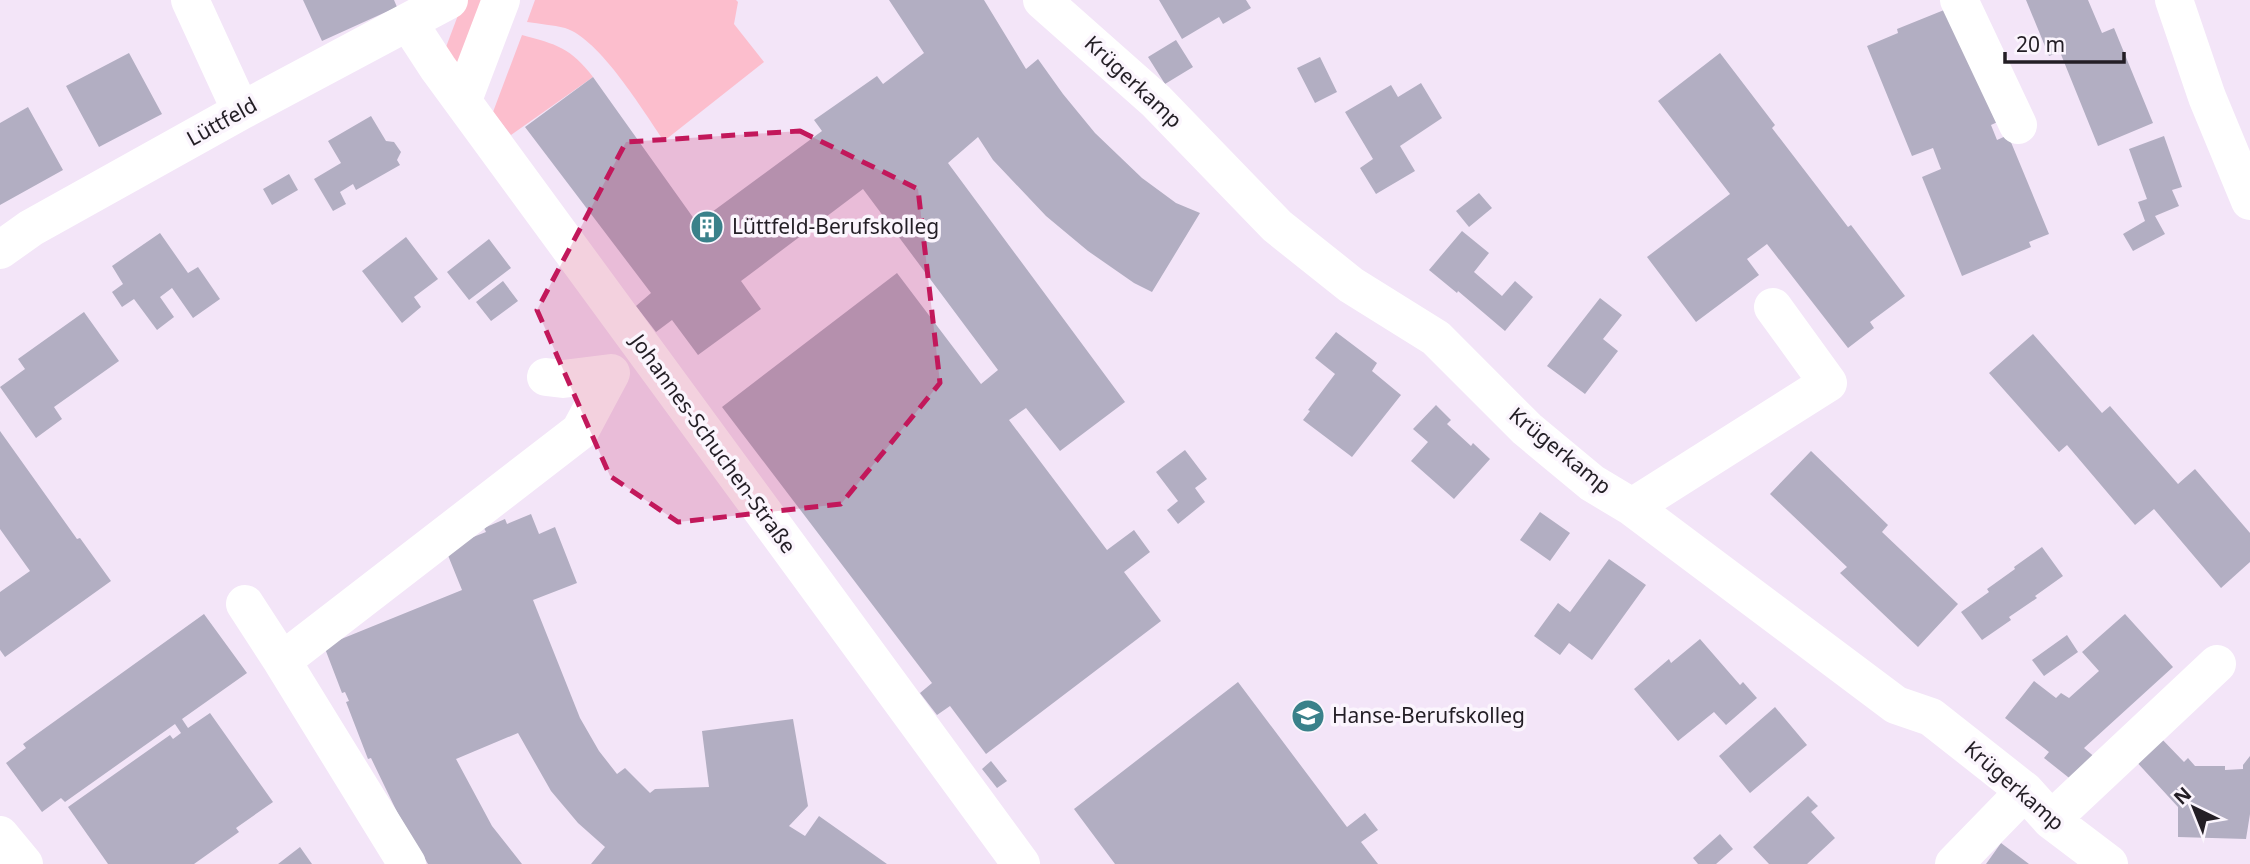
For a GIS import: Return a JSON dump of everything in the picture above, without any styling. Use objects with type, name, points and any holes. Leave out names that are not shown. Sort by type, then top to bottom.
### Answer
[{"type":"street","points":[[190,0],[241,111]]},
{"type":"street","name":"Lüttfeld","points":[[0,250],[32,228],[241,111],[449,0]]},
{"type":"street","points":[[463,100],[501,0]]},
{"type":"street","name":"Krügerkamp","points":[[1042,0],[1156,101],[1277,226],[1350,285],[1436,338],[1527,429],[1592,482],[1632,507],[1896,705],[1931,717],[2025,791],[2051,820],[2109,864]]},
{"type":"street","points":[[1959,0],[2018,125]]},
{"type":"street","points":[[2174,0],[2207,97],[2250,201]]},
{"type":"street","name":"Johannes-Schuchen-Straße","points":[[408,22],[438,68],[1021,864]]},
{"type":"street","points":[[1632,507],[1828,383],[1773,307]]},
{"type":"street","points":[[282,661],[580,431],[611,373],[644,349]]},
{"type":"street","points":[[546,377],[563,379],[611,373]]},
{"type":"street","points":[[245,604],[407,864]]},
{"type":"street","points":[[2051,820],[2217,664]]},
{"type":"street","points":[[1954,864],[2025,791]]},
{"type":"street","points":[[0,835],[24,864]]},
{"type":"highlighted area","points":[[800,131],[918,189],[940,383],[841,504],[678,522],[610,476],[537,310],[626,142]]},
{"type":"shaded area","points":[[484,0],[459,66],[446,47],[463,2]]},
{"type":"shaded area","points":[[535,0],[736,0],[738,2],[734,24],[764,62],[664,141],[620,77],[592,46],[565,28],[527,22]]},
{"type":"shaded area","points":[[522,35],[562,48],[577,59],[593,77],[511,135],[493,112]]},
{"type":"building","points":[[303,0],[394,0],[397,7],[322,41]]},
{"type":"building","points":[[889,0],[984,0],[1026,69],[1038,59],[1095,133],[1142,178],[1176,203],[1200,213],[1152,292],[1134,283],[1088,251],[1046,216],[993,160],[978,137],[948,163],[1125,402],[1060,451],[1026,408],[1009,420],[1107,550],[1134,530],[1150,552],[1124,572],[1161,621],[986,754],[950,706],[937,715],[920,693],[932,683],[722,407],[897,273],[981,384],[998,370],[863,189],[741,281],[761,309],[698,355],[672,320],[656,332],[636,306],[651,293],[525,127],[593,77],[697,223],[822,131],[814,120],[877,76],[883,84],[924,53]]},
{"type":"building","points":[[1159,0],[1246,0],[1251,8],[1223,24],[1219,17],[1182,39]]},
{"type":"building","points":[[2026,0],[2088,0],[2102,33],[2114,28],[2153,123],[2098,146],[2060,52],[2049,56]]},
{"type":"building","points":[[1949,8],[2002,120],[1991,125],[1997,140],[2008,135],[2049,234],[2029,242],[2031,247],[1962,276],[1922,177],[1941,169],[1933,148],[1912,156],[1867,46],[1898,33],[1897,29]]},
{"type":"building","points":[[1176,40],[1193,67],[1165,84],[1148,57]]},
{"type":"building","points":[[129,53],[162,114],[99,147],[66,86]]},
{"type":"building","points":[[1720,53],[1775,125],[1772,128],[1905,296],[1870,322],[1874,328],[1848,348],[1767,244],[1747,259],[1759,275],[1696,322],[1647,257],[1730,194],[1658,101]]},
{"type":"building","points":[[1320,57],[1337,92],[1315,103],[1297,68]]},
{"type":"building","points":[[1421,83],[1442,118],[1400,146],[1415,171],[1376,194],[1360,168],[1373,159],[1345,112],[1391,85],[1398,97]]},
{"type":"building","points":[[28,107],[63,170],[0,205],[0,123]]},
{"type":"building","points":[[371,116],[386,141],[394,142],[401,152],[397,160],[400,165],[356,190],[353,184],[340,192],[346,204],[333,211],[314,179],[341,163],[328,141]]},
{"type":"building","points":[[2164,136],[2182,187],[2172,190],[2179,206],[2155,216],[2165,234],[2133,251],[2123,234],[2145,221],[2138,202],[2147,199],[2129,149]]},
{"type":"building","points":[[289,174],[298,190],[272,205],[263,189]]},
{"type":"building","points":[[1479,193],[1492,208],[1469,227],[1456,211]]},
{"type":"building","points":[[1462,231],[1489,253],[1474,272],[1502,296],[1515,281],[1533,297],[1505,331],[1429,270]]},
{"type":"building","points":[[160,233],[188,273],[198,267],[220,299],[193,318],[172,288],[160,297],[174,317],[157,330],[134,299],[122,307],[112,292],[123,284],[112,266]]},
{"type":"building","points":[[406,237],[438,279],[414,297],[421,307],[402,323],[362,271]]},
{"type":"building","points":[[489,239],[511,268],[469,300],[447,272]]},
{"type":"building","points":[[503,281],[518,301],[491,321],[476,302]]},
{"type":"building","points":[[1600,298],[1622,315],[1603,339],[1618,351],[1585,394],[1547,366]]},
{"type":"building","points":[[84,312],[119,361],[54,407],[62,419],[36,438],[0,387],[25,369],[18,359]]},
{"type":"building","points":[[1336,332],[1377,363],[1372,371],[1401,395],[1352,457],[1303,420],[1335,374],[1315,358]]},
{"type":"building","points":[[2033,334],[2102,413],[2110,406],[2178,484],[2195,469],[2250,533],[2250,562],[2221,588],[2154,509],[2135,525],[2067,445],[2059,452],[1989,373]]},
{"type":"building","points":[[1436,405],[1451,420],[1447,424],[1490,459],[1454,499],[1411,461],[1428,442],[1413,429]]},
{"type":"building","points":[[0,431],[77,539],[80,538],[111,581],[5,657],[0,650],[0,592],[30,571],[0,529]]},
{"type":"building","points":[[1185,450],[1207,479],[1195,488],[1205,502],[1178,524],[1167,510],[1178,501],[1156,472]]},
{"type":"building","points":[[1811,451],[1888,525],[1882,532],[1958,604],[1918,647],[1840,573],[1847,567],[1770,494]]},
{"type":"building","points":[[1540,512],[1570,533],[1550,561],[1520,540]]},
{"type":"building","points":[[531,514],[539,534],[555,527],[577,583],[533,600],[580,718],[599,751],[617,774],[625,768],[650,793],[655,789],[709,787],[702,731],[793,719],[808,806],[789,826],[805,836],[819,816],[887,864],[591,864],[605,847],[578,823],[551,791],[518,733],[456,759],[492,826],[522,864],[428,864],[398,814],[371,758],[368,759],[346,702],[349,701],[345,692],[342,693],[324,646],[462,590],[445,548],[486,532],[484,528],[505,519],[507,524]]},
{"type":"building","points":[[2042,547],[2063,576],[2009,617],[2011,620],[1982,640],[1961,612]]},
{"type":"building","points":[[1609,559],[1646,585],[1592,660],[1569,643],[1560,655],[1534,636],[1558,603],[1570,612]]},
{"type":"building","points":[[204,614],[247,673],[182,719],[188,728],[210,713],[273,802],[236,828],[239,832],[194,864],[108,864],[68,807],[170,735],[173,739],[181,733],[175,724],[65,802],[61,798],[42,812],[6,763],[26,748],[23,744]]},
{"type":"building","points":[[2125,614],[2173,667],[2084,748],[2097,759],[2073,781],[2044,758],[2049,752],[2005,718],[2034,681],[2056,698],[2061,693],[2069,698],[2099,671],[2082,652]]},
{"type":"building","points":[[2067,635],[2078,652],[2044,676],[2032,660]]},
{"type":"building","points":[[1700,639],[1740,685],[1743,682],[1757,698],[1726,725],[1714,712],[1678,741],[1634,689],[1669,659],[1671,663]]},
{"type":"building","points":[[1238,682],[1347,827],[1365,813],[1378,830],[1361,842],[1378,864],[1115,864],[1074,809]]},
{"type":"building","points":[[1775,707],[1807,745],[1750,793],[1719,756]]},
{"type":"building","points":[[2158,735],[2184,762],[2188,758],[2195,766],[2225,766],[2225,770],[2243,769],[2250,756],[2250,814],[2246,839],[2178,837],[2178,807],[2133,758]]},
{"type":"building","points":[[991,761],[1007,781],[997,788],[982,769]]},
{"type":"building","points":[[1808,796],[1818,806],[1811,812],[1835,838],[1807,864],[1769,864],[1753,847]]},
{"type":"building","points":[[1720,834],[1733,849],[1716,864],[1698,864],[1693,858]]},
{"type":"building","points":[[2001,843],[2029,864],[1986,864]]},
{"type":"building","points":[[300,847],[312,864],[278,864]]},
{"type":"place","name":"Lüttfeld-Berufskolleg","points":[[707,227]]},
{"type":"place","name":"Hanse-Berufskolleg","points":[[1308,716]]}]
